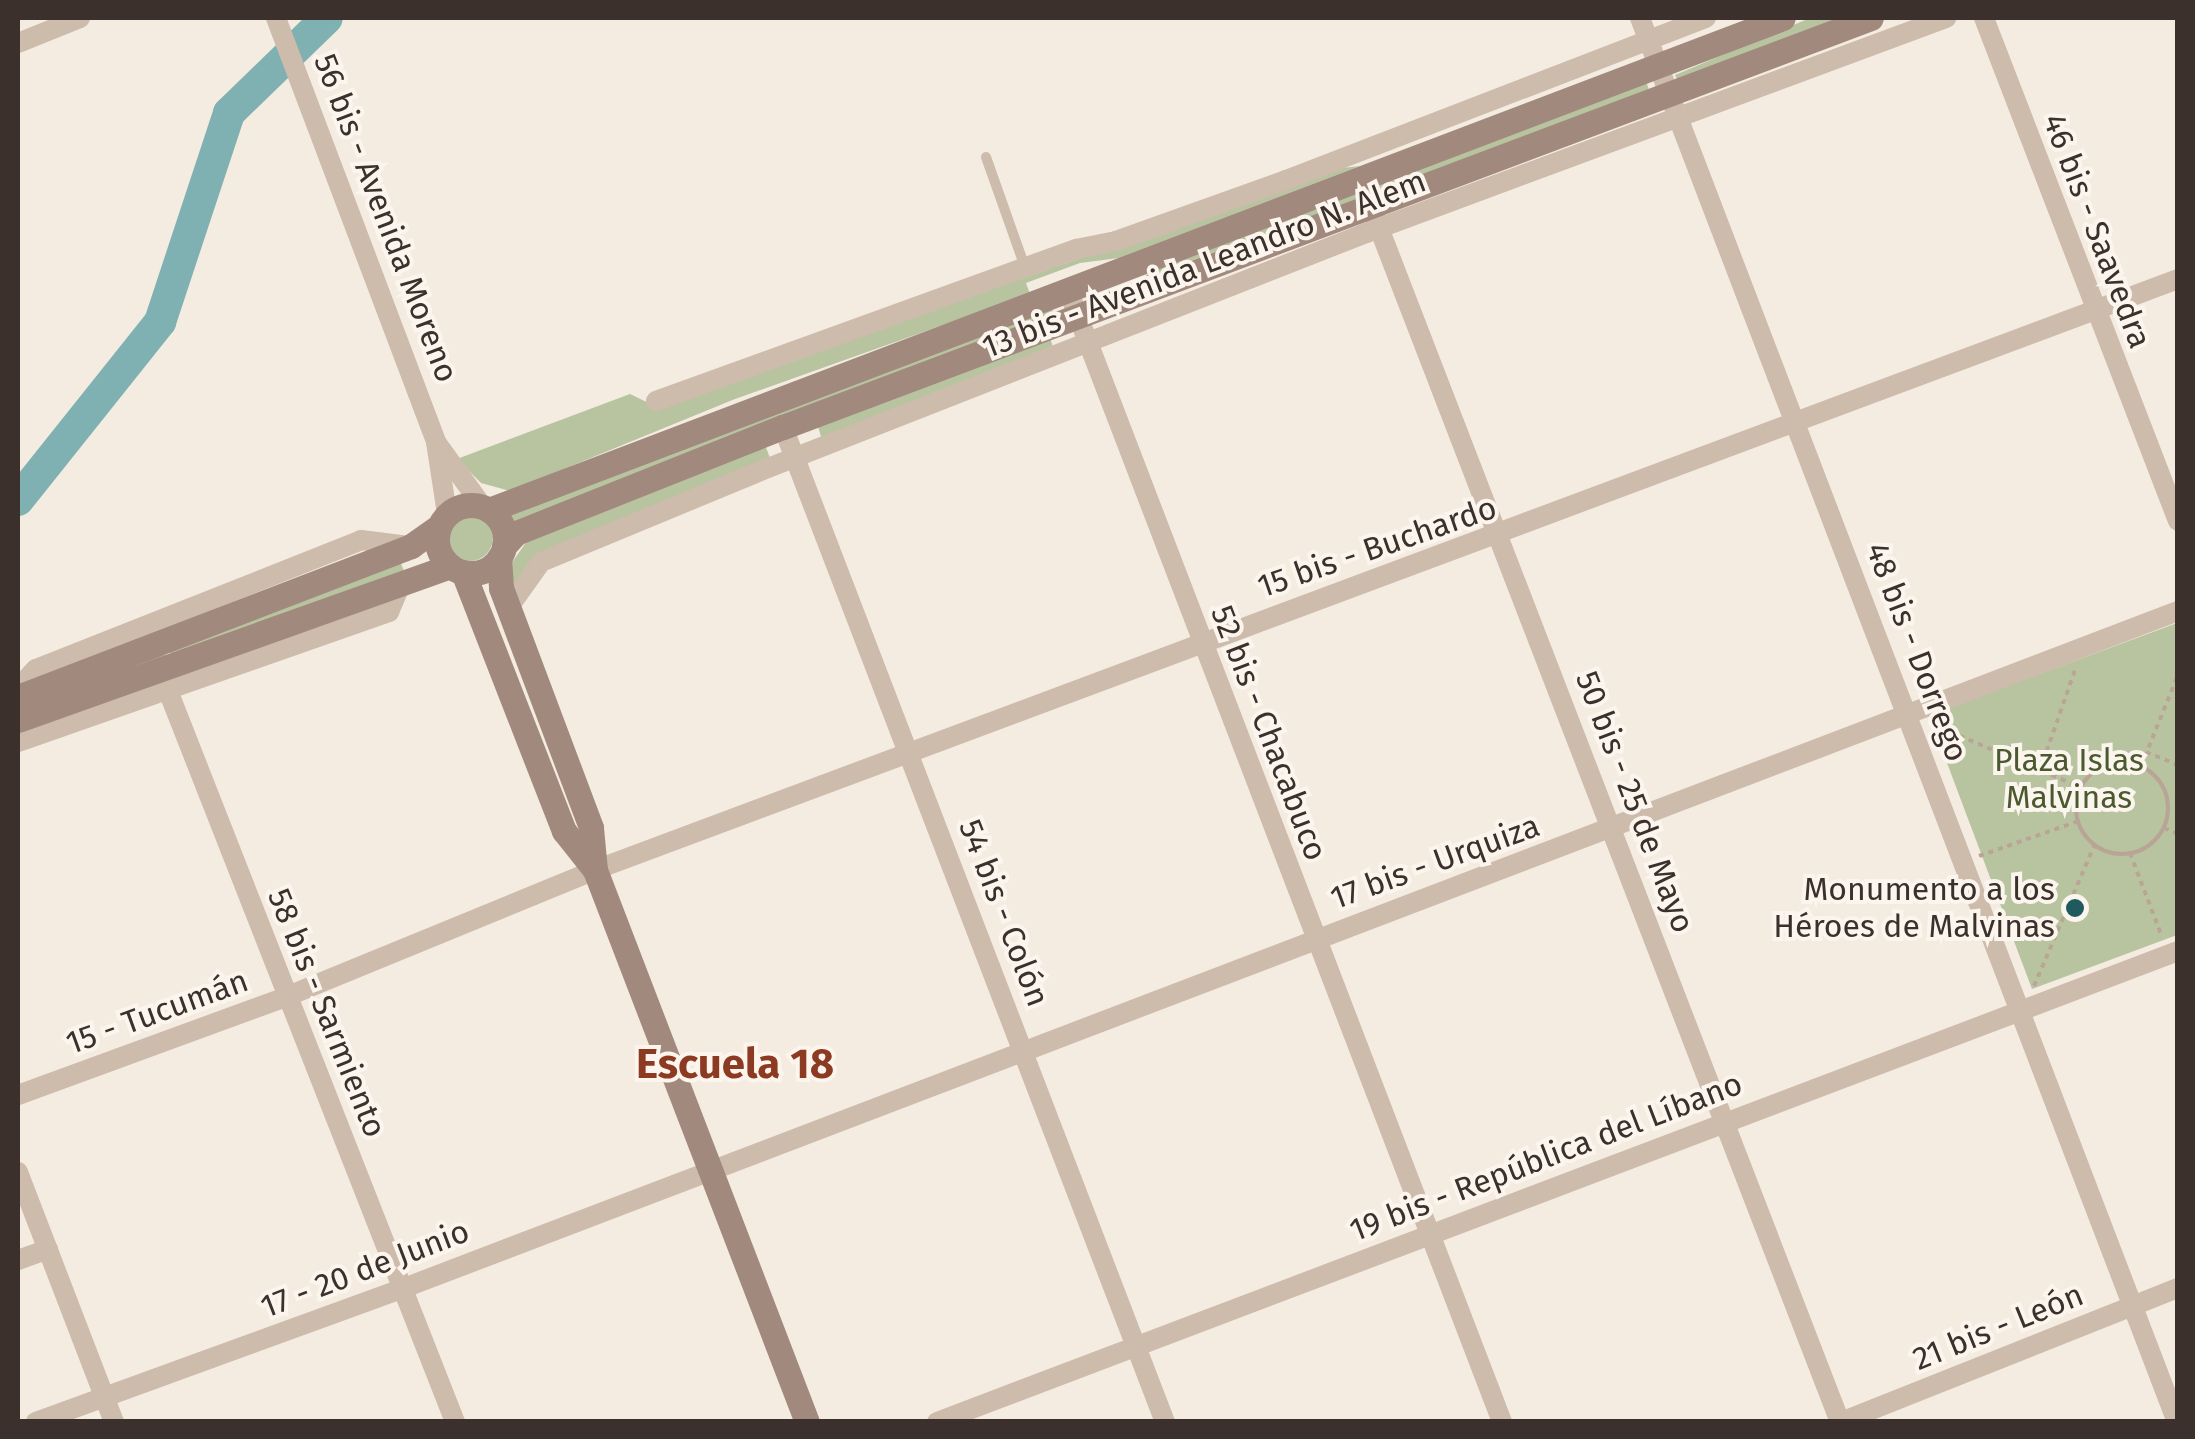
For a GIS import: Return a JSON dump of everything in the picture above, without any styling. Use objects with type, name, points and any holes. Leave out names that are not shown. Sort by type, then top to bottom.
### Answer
[{"type":"main road","name":"13 bis - Avenida Leandro N. Alem","points":[[486,508],[1067,290],[1653,52],[1783,18]]},
{"type":"main road","name":"13 bis - Avenida Leandro N. Alem","points":[[502,552],[516,533],[783,428],[1374,217],[1668,92],[1871,18]]},
{"type":"main road","points":[[18,697],[146,635],[411,546],[469,504],[486,508],[501,522],[508,607],[591,828],[595,870],[808,1422]]},
{"type":"main road","points":[[442,520],[438,548],[456,569],[564,830],[595,870]]},
{"type":"main road","points":[[18,720],[164,680],[401,584],[456,569],[481,572],[502,552]]},
{"type":"street","points":[[18,43],[80,18]]},
{"type":"street","name":"56 bis - Avenida Moreno","points":[[276,18],[436,442],[442,520]]},
{"type":"street","name":"48 bis - Dorrego","points":[[1640,18],[1966,860],[2177,1422]]},
{"type":"street","name":"13 bis - Avenida Leandro N. Alem","points":[[656,401],[1026,268],[1653,52],[1706,18]]},
{"type":"street","name":"13 bis - Avenida Leandro N. Alem","points":[[508,607],[541,562],[794,458],[1092,344],[1374,217],[1678,118],[1946,18]]},
{"type":"street","name":"46 bis - Saavedra","points":[[1984,18],[2178,521]]},
{"type":"street","name":"50 bis - 25 de Mayo","points":[[1374,217],[1501,535],[1840,1422]]},
{"type":"street","name":"15 bis - Buchardo","points":[[595,870],[1202,640],[1501,535],[2178,279]]},
{"type":"street","name":"52 bis - Chacabuco","points":[[1067,290],[1092,344],[1502,1422]]},
{"type":"street","name":"54 bis - Colón","points":[[783,428],[1165,1422]]},
{"type":"street","name":"56 bis - Avenida Moreno","points":[[436,442],[486,508]]},
{"type":"street","name":"17 bis - Urquiza","points":[[712,1169],[2178,611]]},
{"type":"street","points":[[18,688],[36,670],[146,635]]},
{"type":"street","name":"58 bis - Sarmiento","points":[[146,635],[455,1422]]},
{"type":"street","points":[[18,742],[164,680]]},
{"type":"street","name":"15 - Tucumán","points":[[18,1095],[288,996],[595,870]]},
{"type":"street","name":"19 bis - República del Líbano","points":[[937,1422],[1429,1232],[2173,953]]},
{"type":"street","name":"17 - 20 de Junio","points":[[36,1422],[404,1288],[712,1169]]},
{"type":"street","points":[[18,1172],[114,1422]]},
{"type":"street","points":[[18,1260],[48,1250]]},
{"type":"street","name":"21 bis - León","points":[[1840,1422],[2178,1288]]},
{"type":"lane","points":[[986,157],[1026,268]]},
{"type":"path","points":[[2040,770],[2083,648]]},
{"type":"path","points":[[2141,766],[2178,675]]},
{"type":"path","points":[[1910,714],[2082,788]]},
{"type":"path","points":[[2146,752],[2178,765]]},
{"type":"path","points":[[2112,762],[2141,766],[2163,786],[2164,828],[2130,852],[2095,844],[2079,820],[2082,788],[2112,762]]},
{"type":"path","points":[[1966,860],[2079,820]]},
{"type":"path","points":[[2164,828],[2178,834]]},
{"type":"path","points":[[2023,1011],[2095,844]]},
{"type":"path","points":[[2130,852],[2173,953]]},
{"type":"green space","points":[[1810,18],[1841,18],[1678,81],[1675,75]]},
{"type":"green space","points":[[1646,81],[1649,90],[1139,280],[1166,262]]},
{"type":"green space","points":[[1360,166],[1119,258],[1080,263],[1026,283],[1030,294],[735,399],[510,491],[481,483],[457,459],[630,394],[657,407],[1333,169]]},
{"type":"green space","points":[[1051,306],[1055,317],[514,524],[509,513]]},
{"type":"green space","points":[[1050,338],[1053,347],[822,440],[817,423]]},
{"type":"green space","points":[[764,442],[770,458],[514,586],[511,564],[527,541]]},
{"type":"green space","points":[[470,515],[487,521],[493,538],[487,555],[470,561],[453,555],[447,538],[453,521]]},
{"type":"green space","points":[[400,561],[404,571],[173,657],[169,651]]},
{"type":"green space","name":"Plaza Islas Malvinas","points":[[2177,623],[2177,935],[2032,989],[1929,715]]},
{"type":"waterway","points":[[18,500],[160,322],[229,113],[327,18]]},
{"type":"place","name":"Monumento a los Héroes de Malvinas","points":[[2075,908]]},
{"type":"district","name":"Escuela 18","points":[[735,1064]]}]
